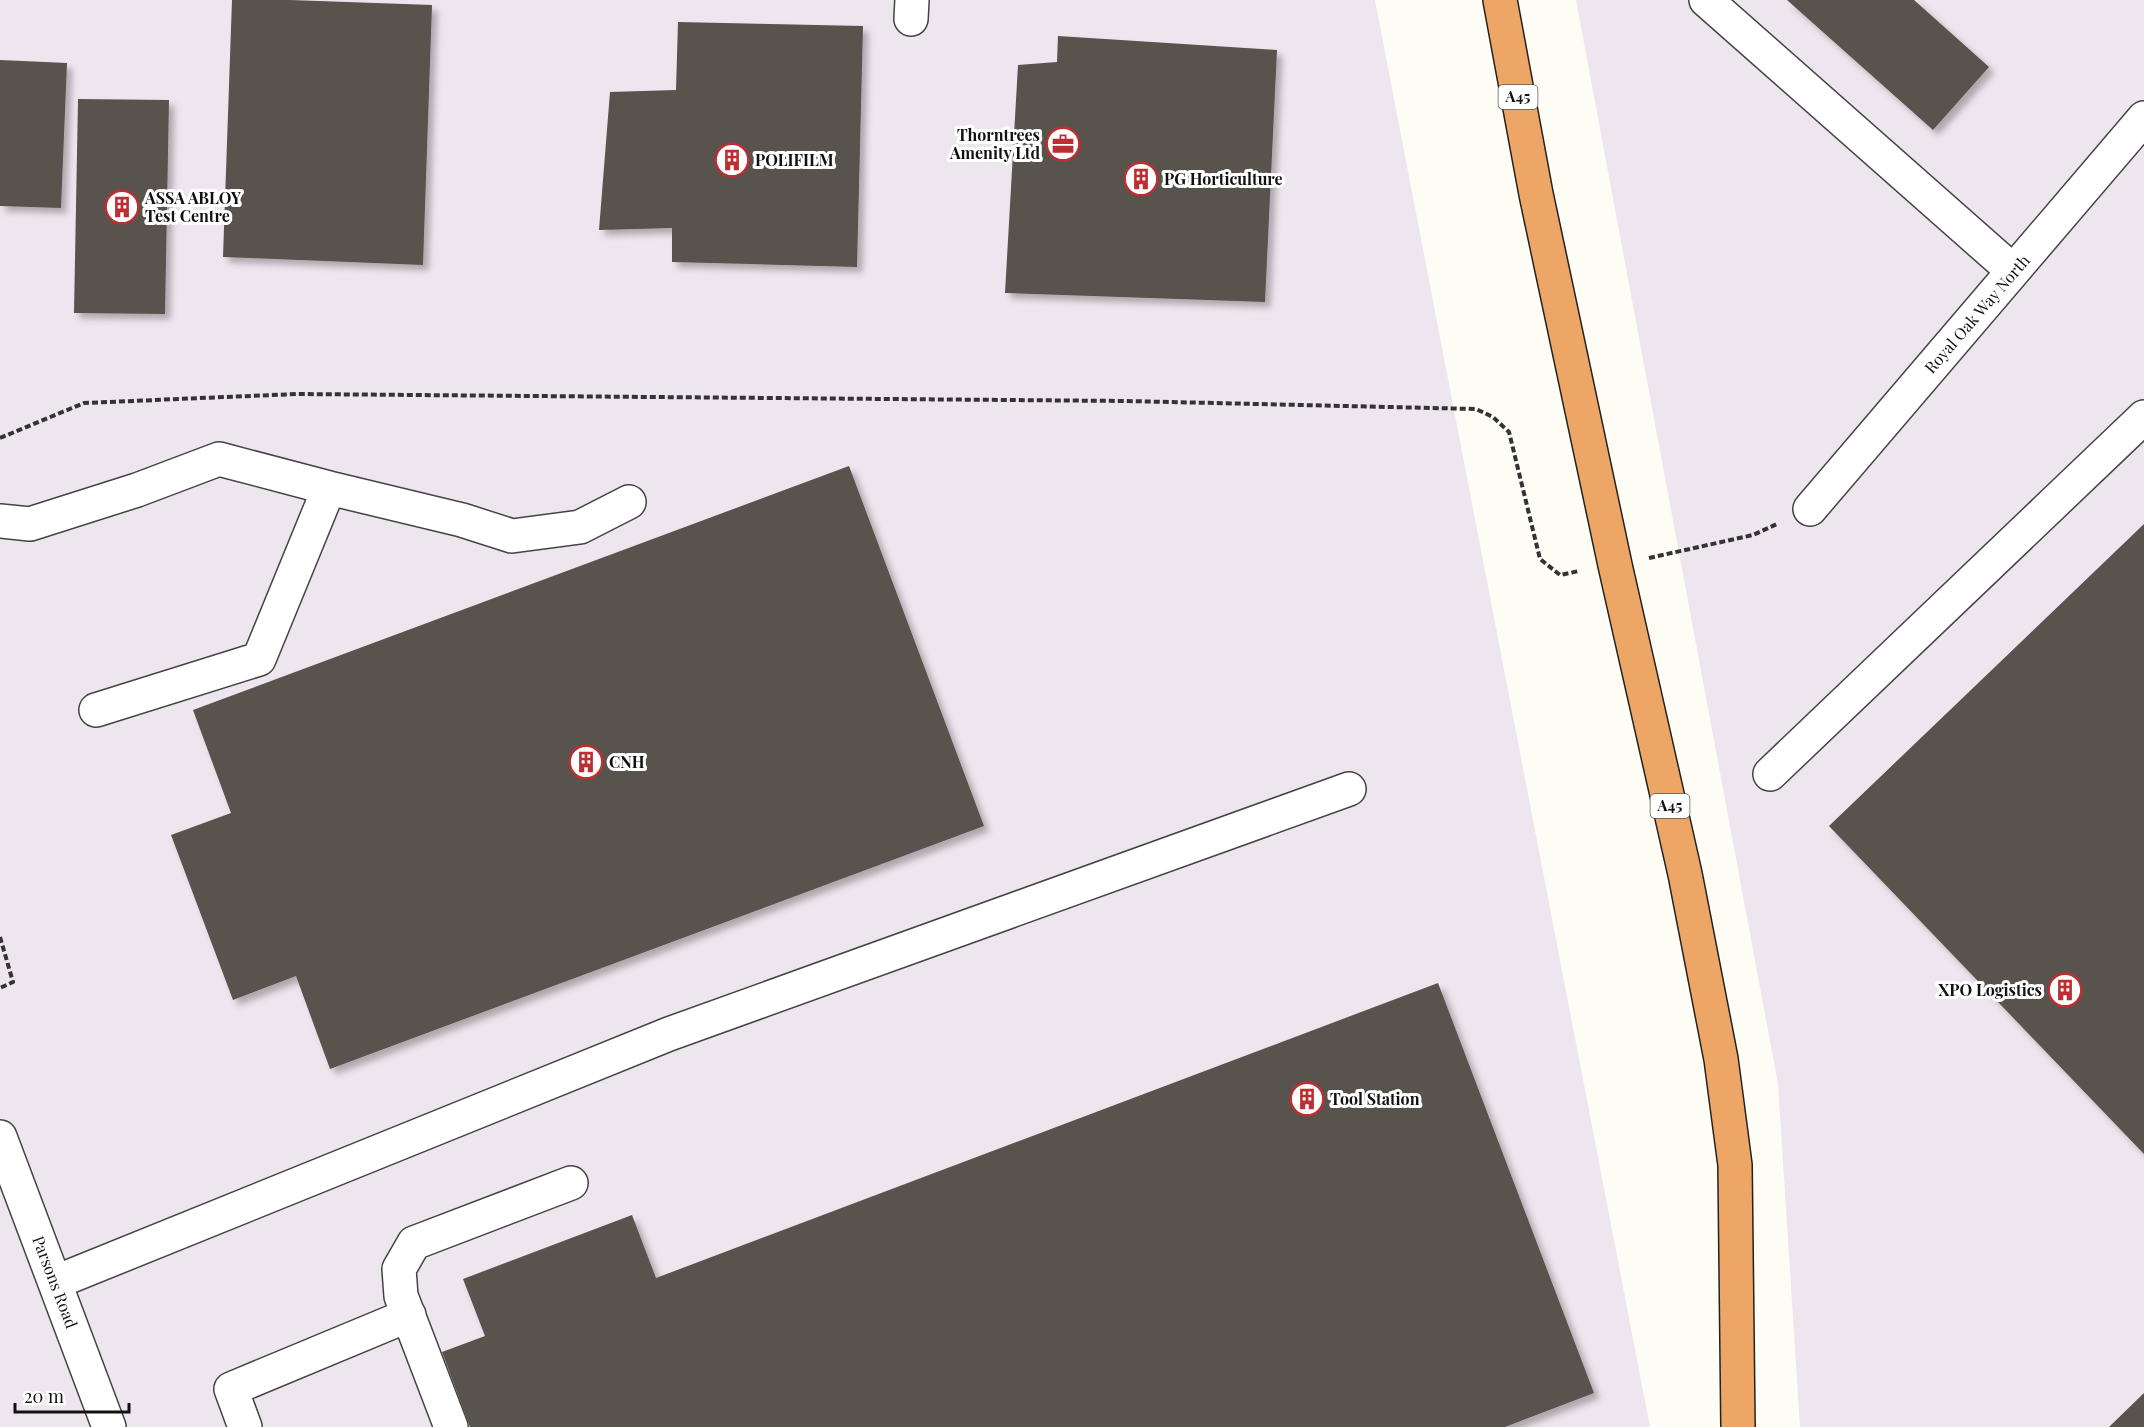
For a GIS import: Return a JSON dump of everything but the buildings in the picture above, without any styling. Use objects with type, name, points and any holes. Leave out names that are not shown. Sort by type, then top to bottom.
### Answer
[{"type":"highway","name":"A45","points":[[1500,0],[1536,194],[1615,565],[1685,874],[1721,1059],[1735,1165],[1738,1427]]},
{"type":"street","points":[[1706,0],[2013,271]]},
{"type":"street","name":"Royal Oak Way North","points":[[1810,509],[2144,118]]},
{"type":"street","points":[[1770,774],[2144,417]]},
{"type":"street","points":[[0,521],[30,524],[137,490],[219,459],[462,520],[512,536],[580,527],[629,502]]},
{"type":"street","points":[[96,710],[259,658],[329,488]]},
{"type":"street","points":[[56,1282],[669,1034],[1349,789]]},
{"type":"street","name":"Parsons Road","points":[[0,1137],[109,1427]]},
{"type":"street","points":[[451,1427],[401,1296],[399,1269],[414,1243],[571,1183]]},
{"type":"street","points":[[244,1427],[231,1389],[409,1315]]},
{"type":"path","points":[[0,438],[84,403],[297,394],[1137,402],[1476,409],[1493,417],[1509,432],[1540,559],[1560,575],[1754,535],[1810,509]]},
{"type":"path","points":[[0,937],[13,982],[0,988]]},
{"type":"shaded area","points":[[0,0],[1375,0],[1650,1427],[0,1427]]},
{"type":"shaded area","points":[[1576,0],[2144,0],[2144,1427],[1800,1427],[1778,1084]]},
{"type":"place","name":"Thorntrees Amenity Ltd","points":[[1063,144]]},
{"type":"place","name":"POLIFILM","points":[[732,160]]},
{"type":"place","name":"PG Horticulture","points":[[1141,179]]},
{"type":"place","name":"ASSA ABLOY Test Centre","points":[[122,207]]},
{"type":"place","name":"CNH","points":[[586,762]]},
{"type":"place","name":"XPO Logistics","points":[[2065,990]]},
{"type":"place","name":"Tool Station","points":[[1307,1099]]}]
